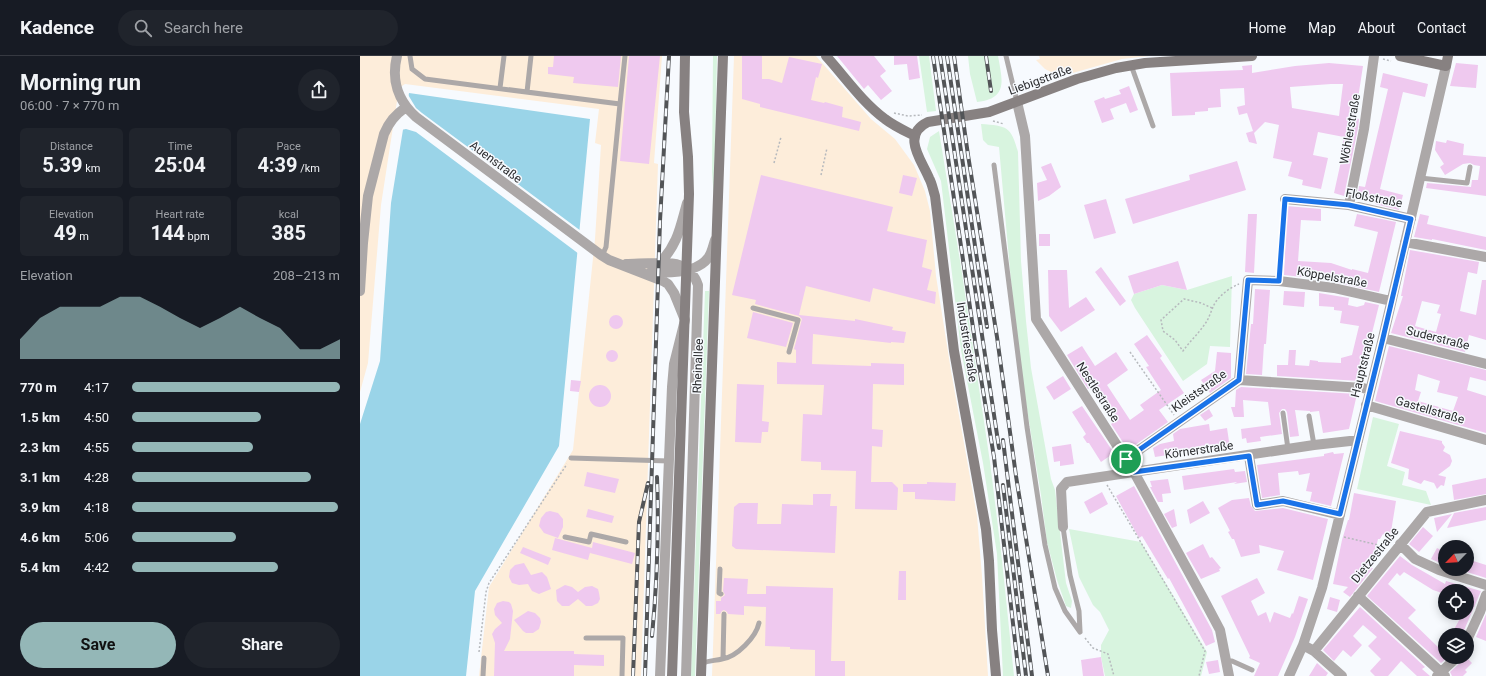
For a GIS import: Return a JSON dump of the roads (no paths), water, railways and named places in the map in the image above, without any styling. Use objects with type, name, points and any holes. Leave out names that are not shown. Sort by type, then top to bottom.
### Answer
[{"type":"main road","name":"Rheinallee","points":[[672,676],[689,194],[689,169],[684,112],[685,56]]},
{"type":"main road","name":"Rheinallee","points":[[700,676],[723,56]]},
{"type":"main road","points":[[826,56],[871,107],[881,116],[915,136]]},
{"type":"main road","name":"Liebigstraße","points":[[915,136],[920,127],[928,122],[989,112],[1097,73],[1131,65],[1252,56]]},
{"type":"main road","points":[[1400,56],[1447,61]]},
{"type":"main road","name":"Industriestraße","points":[[915,136],[915,148],[930,180],[935,196],[954,351],[986,529],[996,676]]},
{"type":"street","name":"Wöhlerstraße","points":[[1349,205],[1364,129],[1374,56]]},
{"type":"street","name":"Auenstraße","points":[[396,61],[395,78],[397,90],[406,107],[422,123],[602,256],[618,264],[659,278],[670,286],[685,320]]},
{"type":"street","name":"Hauptstraße","points":[[1289,676],[1303,645],[1320,594],[1392,302],[1447,61]]},
{"type":"street","name":"Nestlestraße","points":[[1016,102],[1025,136],[1036,319],[1134,472],[1203,598],[1220,630],[1229,676]]},
{"type":"street","points":[[360,291],[368,196],[388,125],[396,114],[406,107]]},
{"type":"street","points":[[659,264],[675,243],[689,194]]},
{"type":"street","name":"Floßstraße","points":[[1285,199],[1349,205],[1411,219]]},
{"type":"street","name":"Auenstraße","points":[[643,272],[670,273],[701,264],[708,258],[716,238]]},
{"type":"street","points":[[1405,242],[1486,258]]},
{"type":"street","name":"Auenstraße","points":[[618,264],[677,264],[687,269]]},
{"type":"street","name":"Rheinallee","points":[[686,676],[698,285],[694,277],[687,269]]},
{"type":"street","name":"Köppelstraße","points":[[1239,380],[1248,280],[1279,281],[1334,288],[1392,302]]},
{"type":"street","name":"Rheinallee","points":[[660,676],[673,370],[685,320]]},
{"type":"street","name":"Suderstraße","points":[[1383,338],[1486,364]]},
{"type":"street","name":"Kleiststraße","points":[[1126,459],[1239,380],[1363,388],[1370,390]]},
{"type":"street","name":"Gastellstraße","points":[[1366,406],[1486,440]]},
{"type":"street","name":"Körnerstraße","points":[[1063,527],[1061,489],[1067,482],[1249,456],[1314,445],[1358,441]]},
{"type":"street","points":[[1249,456],[1257,505],[1283,501],[1340,514]]},
{"type":"street","name":"Dietzestraße","points":[[1314,651],[1427,512],[1486,500]]},
{"type":"street","points":[[1398,547],[1415,559],[1439,570],[1486,585]]},
{"type":"street","points":[[1473,628],[1486,595]]},
{"type":"street","points":[[1358,596],[1441,675],[1451,664]]},
{"type":"street","name":"Rheinallee","points":[[662,643],[664,676]]},
{"type":"street","points":[[1303,645],[1314,651],[1342,676]]},
{"type":"lane","points":[[410,56],[412,69],[425,79],[620,104]]},
{"type":"lane","points":[[500,88],[504,56]]},
{"type":"lane","points":[[527,92],[531,56]]},
{"type":"lane","points":[[602,256],[606,247],[625,56]]},
{"type":"lane","points":[[1006,56],[1016,102]]},
{"type":"lane","points":[[1131,65],[1153,126]]},
{"type":"lane","points":[[994,164],[1027,427],[1045,545],[1058,593],[1065,611],[1080,632],[1079,611],[1070,576],[1063,527]]},
{"type":"lane","points":[[1420,178],[1467,183],[1470,167]]},
{"type":"lane","points":[[753,308],[798,320],[790,352]]},
{"type":"lane","points":[[1283,413],[1288,450]]},
{"type":"lane","points":[[1309,416],[1314,445]]},
{"type":"lane","points":[[571,458],[670,461]]},
{"type":"lane","points":[[565,537],[589,542],[591,534],[626,542]]},
{"type":"lane","points":[[720,569],[719,593],[721,594]]},
{"type":"lane","points":[[723,660],[724,614]]},
{"type":"lane","points":[[701,664],[714,659],[723,660],[736,652],[752,637],[757,630],[759,623]]},
{"type":"lane","points":[[586,638],[623,638],[622,676]]},
{"type":"lane","points":[[482,676],[484,658]]},
{"type":"lane","points":[[1226,661],[1252,670]]},
{"type":"water","points":[[409,93],[590,119],[559,446],[475,591],[466,676],[360,676],[360,424],[380,361],[391,203]]},
{"type":"railway","points":[[645,676],[660,221],[669,56]]},
{"type":"railway","points":[[933,56],[976,348],[994,457],[1019,676]]},
{"type":"railway","points":[[940,56],[999,448]]},
{"type":"railway","points":[[947,56],[987,327]]},
{"type":"railway","points":[[954,56],[997,337],[1016,476],[1048,676]]},
{"type":"railway","points":[[986,56],[991,91]]},
{"type":"railway","points":[[1003,440],[1032,676]]},
{"type":"railway","points":[[652,636],[657,556],[657,477]]},
{"type":"railway","points":[[633,676],[639,522],[648,483]]},
{"type":"railway","points":[[1003,485],[1026,676]]}]
